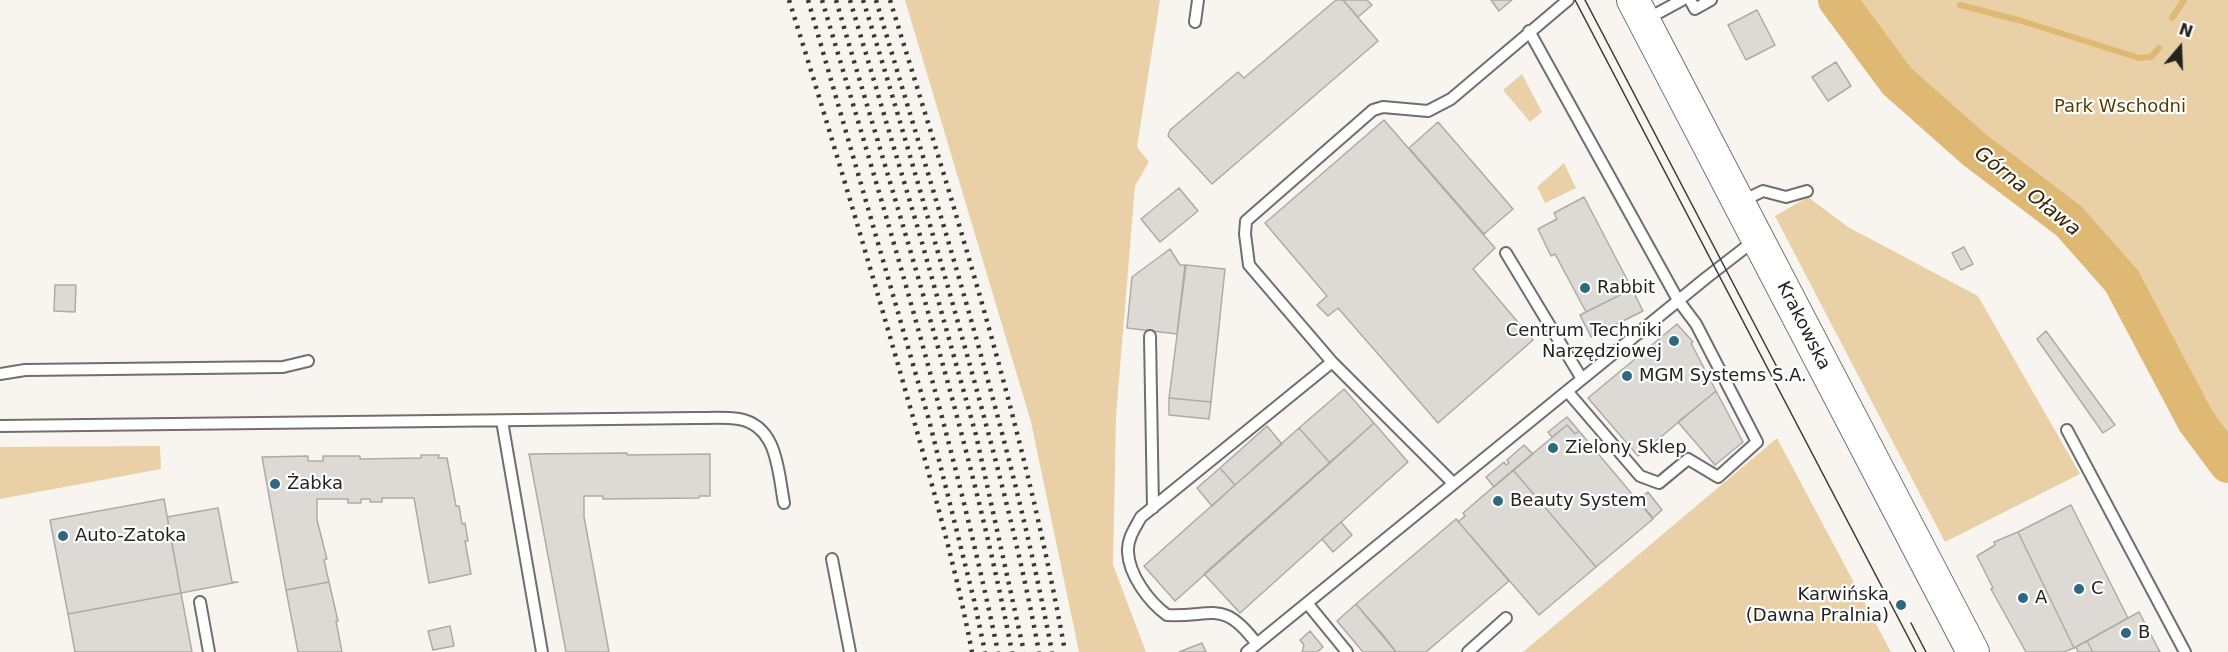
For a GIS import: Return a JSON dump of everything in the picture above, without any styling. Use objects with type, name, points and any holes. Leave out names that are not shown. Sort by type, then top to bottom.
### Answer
[{"type":"main road","name":"Krakowska","points":[[1639,10],[1972,652]]},
{"type":"lane","points":[[1195,22],[1198,0]]},
{"type":"lane","points":[[1453,483],[1332,362],[1249,265],[1245,234],[1246,221],[1373,110],[1383,107],[1428,111],[1451,99],[1568,0]]},
{"type":"lane","points":[[1639,10],[1683,0]]},
{"type":"lane","points":[[1690,0],[1695,9],[1711,0]]},
{"type":"lane","points":[[1529,31],[1678,300],[1696,324],[1757,442],[1718,477],[1688,459],[1659,483],[1640,476],[1567,391]]},
{"type":"lane","points":[[1740,203],[1763,192],[1786,197],[1807,191]]},
{"type":"lane","points":[[1247,652],[1758,237]]},
{"type":"lane","points":[[1506,253],[1582,379]]},
{"type":"lane","points":[[1150,336],[1153,508]]},
{"type":"lane","points":[[0,374],[25,370],[283,367],[308,361]]},
{"type":"lane","points":[[1257,644],[1242,624],[1230,615],[1214,613],[1167,615],[1153,605],[1132,570],[1128,552],[1131,534],[1141,517],[1332,362]]},
{"type":"lane","points":[[0,426],[739,419],[753,424],[770,438],[784,503]]},
{"type":"lane","points":[[502,421],[542,652]]},
{"type":"lane","points":[[2067,430],[2185,652]]},
{"type":"lane","points":[[832,558],[850,652]]},
{"type":"lane","points":[[200,602],[208,652]]},
{"type":"lane","points":[[1307,603],[1347,652]]},
{"type":"lane","points":[[1468,652],[1506,618]]},
{"type":"green space","points":[[905,0],[1160,0],[1137,147],[1149,162],[1135,186],[1116,416],[1113,565],[1146,652],[1079,652],[1031,422]]},
{"type":"green space","name":"Park Wschodni","points":[[1857,0],[2228,0],[2228,445],[2124,255],[2056,195],[2001,154],[1892,51]]},
{"type":"green space","points":[[1522,74],[1542,112],[1530,122],[1503,90]]},
{"type":"green space","points":[[1564,163],[1576,188],[1545,203],[1537,187]]},
{"type":"green space","points":[[1808,197],[1848,227],[1978,296],[2080,474],[1945,542],[1775,216]]},
{"type":"green space","points":[[1777,438],[1891,652],[1523,652]]},
{"type":"green space","points":[[160,446],[161,469],[0,499],[0,447]]},
{"type":"building","points":[[1336,0],[1343,0],[1378,41],[1212,184],[1168,136],[1170,130],[1238,72],[1244,78]]},
{"type":"building","points":[[1343,0],[1367,0],[1372,5],[1358,17]]},
{"type":"building","points":[[1491,0],[1512,0],[1499,11]]},
{"type":"building","points":[[1757,10],[1775,45],[1746,60],[1728,25]]},
{"type":"building","points":[[1836,62],[1851,86],[1828,101],[1812,77]]},
{"type":"building","points":[[1384,120],[1495,248],[1473,269],[1533,340],[1438,423],[1338,308],[1328,316],[1317,305],[1327,296],[1265,223]]},
{"type":"building","points":[[1438,122],[1513,209],[1484,234],[1409,148]]},
{"type":"building","points":[[1179,188],[1198,211],[1160,242],[1141,219]]},
{"type":"building","points":[[1584,197],[1632,289],[1586,312],[1555,254],[1551,256],[1538,229],[1557,219],[1554,213]]},
{"type":"building","points":[[1964,247],[1973,264],[1961,270],[1952,253]]},
{"type":"building","points":[[1170,249],[1180,265],[1185,265],[1177,334],[1127,328],[1132,277]]},
{"type":"building","points":[[1186,265],[1225,269],[1211,402],[1169,398]]},
{"type":"building","points":[[55,285],[76,285],[75,312],[54,311]]},
{"type":"building","points":[[1632,289],[1643,311],[1591,337],[1580,315]]},
{"type":"building","points":[[1677,324],[1693,342],[1691,343],[1716,391],[1638,456],[1588,398]]},
{"type":"building","points":[[2046,331],[2115,425],[2103,433],[2037,339]]},
{"type":"building","points":[[1344,389],[1374,423],[1330,463],[1299,428]]},
{"type":"building","points":[[1716,391],[1743,442],[1715,465],[1678,422]]},
{"type":"building","points":[[1169,398],[1211,402],[1209,419],[1169,415]]},
{"type":"building","points":[[1567,417],[1579,431],[1575,434],[1567,425],[1552,437],[1548,432]]},
{"type":"building","points":[[1374,423],[1408,462],[1240,613],[1204,574]]},
{"type":"building","points":[[1567,425],[1575,434],[1579,431],[1653,519],[1596,567],[1513,470]]},
{"type":"building","points":[[1267,426],[1282,444],[1235,485],[1220,468]]},
{"type":"building","points":[[1299,428],[1330,463],[1175,601],[1144,566]]},
{"type":"building","points":[[1524,445],[1533,454],[1494,487],[1486,477],[1504,462],[1506,465],[1509,463],[1507,460]]},
{"type":"building","points":[[627,453],[627,455],[710,454],[710,496],[603,499],[603,496],[584,496],[584,517],[609,652],[566,652],[529,454]]},
{"type":"building","points":[[421,455],[439,455],[438,458],[447,458],[456,506],[459,506],[462,524],[465,523],[468,541],[465,541],[471,574],[429,583],[414,498],[382,498],[382,502],[361,499],[361,503],[348,503],[348,499],[317,499],[317,520],[327,559],[324,560],[329,582],[286,590],[262,457],[308,456],[308,461],[323,461],[323,456],[360,456],[360,459],[421,458]]},
{"type":"building","points":[[1220,468],[1235,485],[1212,506],[1197,488]]},
{"type":"building","points":[[1513,470],[1596,567],[1539,615],[1456,519],[1459,521],[1465,516],[1463,513]]},
{"type":"building","points":[[1648,492],[1662,510],[1653,518],[1638,500]]},
{"type":"building","points":[[164,499],[181,593],[68,614],[50,520]]},
{"type":"building","name":"C","points":[[2071,505],[2128,618],[2074,648],[2018,532]]},
{"type":"building","points":[[218,508],[232,582],[238,582],[181,593],[167,517]]},
{"type":"building","points":[[1456,519],[1509,581],[1426,652],[1396,652],[1356,604]]},
{"type":"building","points":[[1341,522],[1352,535],[1333,552],[1322,539]]},
{"type":"building","name":"A","points":[[2018,532],[2074,648],[2064,652],[2026,652],[1991,589],[1993,588],[1977,556],[1995,545],[1994,542]]},
{"type":"building","points":[[329,582],[342,652],[298,652],[286,590]]},
{"type":"building","points":[[181,593],[192,652],[75,652],[68,614]]},
{"type":"building","points":[[1356,604],[1396,652],[1363,652],[1337,621]]},
{"type":"building","name":"B","points":[[2139,612],[2160,652],[2093,652],[2087,641]]},
{"type":"building","points":[[450,626],[454,646],[433,650],[428,631]]},
{"type":"building","points":[[1310,631],[1323,647],[1317,652],[1302,652],[1304,645],[1300,640]]},
{"type":"building","points":[[2087,641],[2093,652],[2078,652],[2076,647]]},
{"type":"building","points":[[1202,643],[1206,652],[1179,652],[1184,650]]},
{"type":"waterway","name":"Górna Oława","points":[[1837,0],[1897,81],[1975,150],[2069,221],[2122,281],[2196,421],[2228,464]]},
{"type":"waterway","points":[[2172,18],[2184,0]]},
{"type":"waterway","points":[[1960,5],[2022,21],[2139,58],[2151,57],[2159,48]]},
{"type":"tram line","points":[[1575,0],[1916,652]]},
{"type":"tram line","points":[[1585,0],[1780,373]]},
{"type":"tram line","points":[[1911,623],[1926,652]]},
{"type":"railway","points":[[789,0],[921,444],[972,652]]},
{"type":"railway","points":[[808,0],[929,420],[985,652]]},
{"type":"railway","points":[[822,0],[894,243],[939,406],[998,652]]},
{"type":"railway","points":[[836,0],[932,324],[975,487],[1012,652]]},
{"type":"railway","points":[[850,0],[976,435],[1024,652]]},
{"type":"railway","points":[[863,0],[917,179],[986,423],[1020,560],[1039,652]]},
{"type":"railway","points":[[876,0],[995,406],[1016,487],[1052,652]]},
{"type":"railway","points":[[890,0],[964,240],[1009,401],[1048,564],[1064,646]]},
{"type":"place","name":"Rabbit","points":[[1585,288]]},
{"type":"place","name":"Centrum Techniki Narzędziowej","points":[[1674,341]]},
{"type":"place","name":"MGM Systems S.A.","points":[[1627,376]]},
{"type":"place","name":"Zielony Sklep","points":[[1553,448]]},
{"type":"place","name":"Żabka","points":[[275,484]]},
{"type":"place","name":"Beauty System","points":[[1498,501]]},
{"type":"place","name":"Auto-Zatoka","points":[[63,536]]},
{"type":"place","name":"C","points":[[2079,589]]},
{"type":"place","name":"A","points":[[2023,598]]},
{"type":"place","name":"Karwińska (Dawna Pralnia)","points":[[1901,605]]},
{"type":"place","name":"B","points":[[2126,633]]}]
